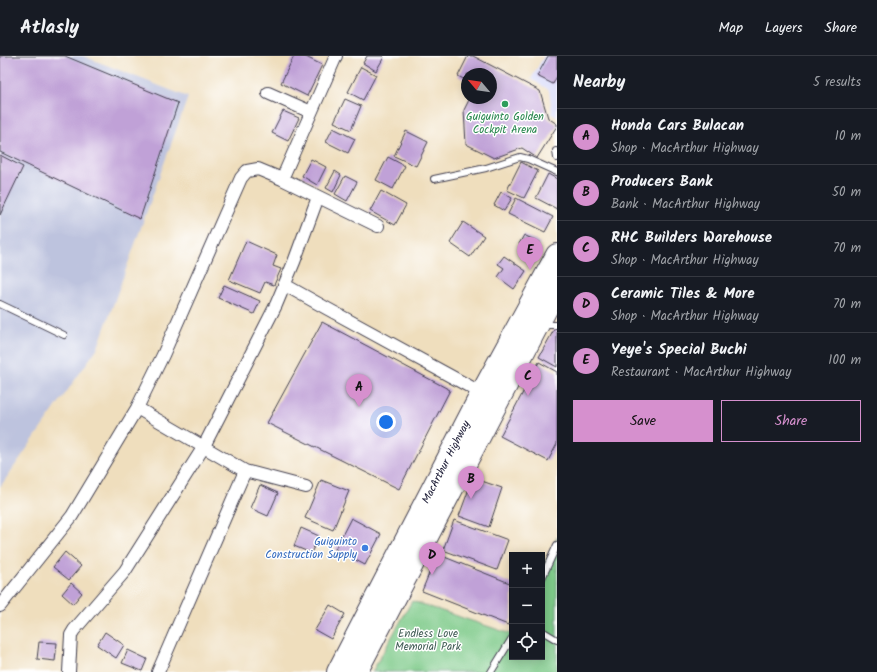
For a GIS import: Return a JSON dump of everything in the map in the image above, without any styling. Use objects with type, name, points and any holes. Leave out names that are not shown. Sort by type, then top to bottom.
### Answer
[{"type":"highway","name":"MacArthur Highway","points":[[356,672],[490,397],[557,255]]},
{"type":"highway","name":"MacArthur Highway","points":[[338,672],[490,397],[547,325],[557,288]]},
{"type":"street","points":[[282,179],[336,56]]},
{"type":"street","points":[[268,94],[311,112]]},
{"type":"street","points":[[0,606],[72,516],[137,408],[163,355],[240,178],[247,171],[258,169],[282,179],[378,226]]},
{"type":"street","points":[[69,672],[70,635],[125,571],[203,448],[276,305],[318,197]]},
{"type":"street","points":[[285,285],[490,397]]},
{"type":"street","points":[[137,408],[244,471],[306,487]]},
{"type":"street","points":[[158,672],[244,471]]},
{"type":"lane","points":[[556,151],[557,158]]},
{"type":"lane","points":[[434,179],[486,168],[520,157],[528,158],[557,172]]},
{"type":"lane","points":[[0,304],[64,335]]},
{"type":"lane","points":[[545,571],[557,545]]},
{"type":"lane","points":[[545,633],[557,640]]},
{"type":"lane","points":[[491,672],[509,643]]},
{"type":"shaded area","points":[[0,56],[83,56],[188,97],[98,347],[0,487]]},
{"type":"shaded area","points":[[544,56],[557,56],[557,117],[552,114],[549,90],[531,79]]},
{"type":"green space","name":"Endless Love Memorial Park","points":[[557,537],[557,672],[372,672],[412,601],[509,633],[509,660],[545,660],[545,563]]},
{"type":"building","points":[[0,56],[65,56],[178,103],[140,219],[0,152]]},
{"type":"building","points":[[294,56],[304,56],[322,65],[307,96],[281,83]]},
{"type":"building","points":[[367,56],[384,57],[376,71],[363,63]]},
{"type":"building","name":"Guiguinto Golden Cockpit Arena","points":[[468,56],[473,56],[496,68],[462,68]]},
{"type":"building","points":[[548,56],[557,56],[557,76],[553,84],[537,76]]},
{"type":"building","points":[[361,67],[376,75],[363,100],[348,92]]},
{"type":"building","name":"Guiguinto Golden Cockpit Arena","points":[[497,69],[540,91],[548,118],[557,124],[557,126],[537,158],[522,148],[494,158],[466,144],[464,110],[467,104],[497,104]]},
{"type":"building","name":"Guiguinto Golden Cockpit Arena","points":[[461,70],[461,78],[458,76]]},
{"type":"building","points":[[345,99],[361,106],[351,130],[334,122]]},
{"type":"building","points":[[283,111],[299,118],[288,141],[272,133]]},
{"type":"building","points":[[333,128],[355,139],[348,153],[326,142]]},
{"type":"building","points":[[406,131],[428,142],[416,166],[394,156]]},
{"type":"building","points":[[0,155],[23,167],[0,215]]},
{"type":"building","points":[[388,157],[405,166],[393,189],[376,180]]},
{"type":"building","points":[[311,159],[326,167],[317,185],[302,176]]},
{"type":"building","points":[[521,162],[538,171],[524,198],[507,190]]},
{"type":"building","points":[[335,171],[341,175],[333,192],[326,188]]},
{"type":"building","points":[[548,174],[557,179],[557,209],[536,198]]},
{"type":"building","points":[[345,176],[357,182],[347,201],[335,194]]},
{"type":"building","points":[[381,191],[406,205],[395,225],[370,211]]},
{"type":"building","points":[[501,192],[512,198],[504,211],[494,205]]},
{"type":"building","points":[[516,198],[553,217],[545,232],[508,214]]},
{"type":"building","points":[[463,222],[484,236],[470,257],[450,243]]},
{"type":"building","points":[[524,235],[540,243],[535,252],[519,244]]},
{"type":"building","points":[[246,241],[277,255],[273,266],[281,269],[274,285],[265,282],[260,293],[229,280]]},
{"type":"building","points":[[504,256],[526,271],[514,289],[498,277],[504,268],[498,264]]},
{"type":"building","points":[[224,285],[260,301],[254,314],[218,298]]},
{"type":"building","points":[[322,322],[450,390],[399,489],[267,423]]},
{"type":"building","points":[[555,328],[557,329],[557,367],[539,357]]},
{"type":"building","points":[[539,362],[557,372],[557,444],[548,461],[500,436]]},
{"type":"building","points":[[473,478],[502,488],[489,527],[459,516]]},
{"type":"building","points":[[321,480],[349,491],[333,530],[305,518]]},
{"type":"building","points":[[260,485],[278,493],[268,516],[250,508]]},
{"type":"building","points":[[351,518],[381,534],[365,565],[335,549]]},
{"type":"building","points":[[454,520],[508,540],[497,570],[443,550]]},
{"type":"building","points":[[301,528],[319,536],[311,553],[294,546]]},
{"type":"building","points":[[65,552],[81,566],[69,580],[53,567]]},
{"type":"building","points":[[437,554],[509,583],[509,623],[508,625],[422,591]]},
{"type":"building","points":[[71,583],[82,593],[73,604],[62,594]]},
{"type":"building","points":[[330,605],[345,614],[331,639],[315,630]]},
{"type":"building","points":[[105,632],[124,645],[116,658],[97,645]]},
{"type":"building","points":[[39,642],[57,643],[55,661],[37,659]]},
{"type":"building","points":[[128,650],[147,659],[142,671],[122,663]]},
{"type":"place","name":"Guiguinto Golden Cockpit Arena","points":[[505,104]]},
{"type":"place","name":"Yeye's Special Buchi","points":[[530,270]]},
{"type":"place","name":"RHC Builders Warehouse","points":[[528,396]]},
{"type":"place","name":"Honda Cars Bulacan","points":[[359,407]]},
{"type":"place","name":"Producers Bank","points":[[471,499]]},
{"type":"place","name":"Guiguinto Construction Supply","points":[[365,548]]},
{"type":"place","name":"Ceramic Tiles & More","points":[[432,575]]}]
